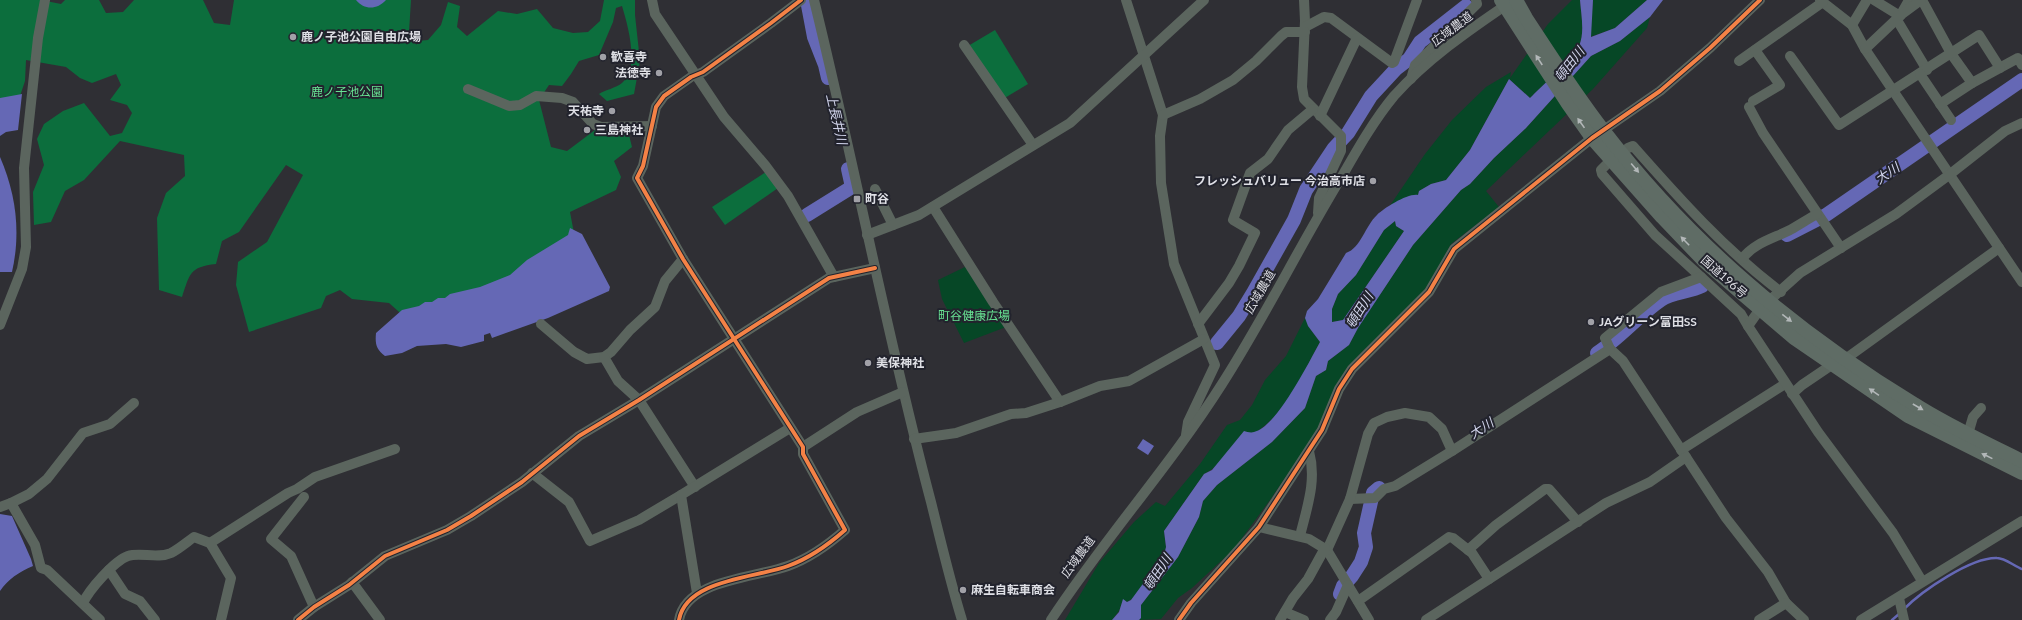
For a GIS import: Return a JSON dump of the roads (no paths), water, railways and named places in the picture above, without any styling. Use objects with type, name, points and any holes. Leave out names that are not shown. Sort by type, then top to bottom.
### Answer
[{"type":"highway","name":"国道196号","points":[[1509,2],[1572,99],[1598,134],[1662,217],[1705,262],[1764,306],[1794,338],[1968,434],[2022,461]]},
{"type":"highway","name":"国道196号","points":[[1838,362],[1908,416],[2022,473]]},
{"type":"street","points":[[0,325],[22,269],[26,247],[24,168],[38,38],[45,0]]},
{"type":"street","points":[[652,0],[655,14],[697,74],[724,117],[765,165],[788,196],[834,277]]},
{"type":"street","points":[[679,620],[684,604],[697,593],[726,582],[789,566],[825,547],[844,530],[803,454],[803,447],[683,260],[637,178],[643,166],[656,107],[664,96],[771,23],[801,0]]},
{"type":"street","points":[[814,0],[843,116],[875,268],[914,439],[951,586],[962,620]]},
{"type":"street","points":[[1126,0],[1163,115],[1160,136],[1161,183],[1174,264],[1215,365],[1188,422],[1186,437]]},
{"type":"street","points":[[868,235],[919,215],[1070,123],[1204,0]]},
{"type":"street","points":[[1304,0],[1305,30],[1302,87],[1304,99],[1341,136],[1342,143],[1341,151],[1319,198],[1318,215]]},
{"type":"street","points":[[1163,115],[1200,99],[1233,80],[1256,61],[1286,32],[1305,30],[1324,17],[1331,18],[1392,63],[1394,62],[1417,0]]},
{"type":"street","points":[[1411,79],[1415,65],[1477,4],[1476,0]]},
{"type":"street","points":[[1179,620],[1191,603],[1259,527],[1322,430],[1339,389],[1352,369],[1429,292],[1454,249],[1598,134],[1660,91],[1710,48],[1760,0]]},
{"type":"street","points":[[1752,8],[1764,0]]},
{"type":"street","points":[[1852,25],[1867,0]]},
{"type":"street","points":[[1874,0],[1898,18],[1940,104],[1951,120]]},
{"type":"street","points":[[1898,18],[1909,0]]},
{"type":"street","points":[[1865,49],[1898,18],[1922,0],[1952,54],[1972,83]]},
{"type":"street","points":[[1739,61],[1821,1],[1852,25],[1865,49],[1893,92],[2022,282]]},
{"type":"street","name":"広域農道","points":[[1050,620],[1081,573],[1186,437],[1223,383],[1318,215],[1357,151],[1393,98],[1411,79],[1449,47],[1509,2]]},
{"type":"street","points":[[1790,56],[1839,125],[1893,92],[1979,35],[2000,68]]},
{"type":"street","points":[[1198,324],[1239,266],[1255,233],[1233,220],[1250,173],[1268,159],[1288,130],[1316,112],[1357,38]]},
{"type":"street","points":[[964,45],[1033,145]]},
{"type":"street","points":[[1755,50],[1780,84],[1751,104],[1763,134],[1841,248]]},
{"type":"street","points":[[1940,104],[1972,83],[2000,68],[2020,62]]},
{"type":"street","points":[[468,89],[509,106],[520,105],[536,96],[562,98],[573,102],[593,124],[601,127],[652,126]]},
{"type":"street","points":[[1748,326],[1764,306],[1800,273],[1896,214],[1949,176],[2005,131],[2022,123]]},
{"type":"street","points":[[1628,148],[1633,146],[1696,214],[1742,259],[1781,292]]},
{"type":"street","points":[[1606,165],[1601,170],[1602,174],[1655,235],[1741,314],[1785,384],[1892,533],[1922,581]]},
{"type":"street","points":[[875,190],[893,225]]},
{"type":"street","points":[[933,207],[993,302],[1060,402]]},
{"type":"street","points":[[1742,259],[1748,251],[1757,244],[1789,230],[1817,214]]},
{"type":"street","points":[[1792,394],[1802,384],[1838,362],[1999,248]]},
{"type":"street","points":[[541,324],[574,352],[587,359],[604,357],[611,352],[630,330],[655,307],[665,281],[683,260]]},
{"type":"street","points":[[298,620],[314,607],[352,582],[385,556],[447,530],[471,516],[532,473],[579,436],[639,400],[829,278],[875,268]]},
{"type":"street","points":[[1701,277],[1661,292],[1606,338],[1610,349],[1623,361],[1726,518],[1768,572],[1786,603],[1804,620]]},
{"type":"street","points":[[914,439],[956,433],[1011,414],[1026,413],[1060,402],[1100,386],[1129,381],[1204,339]]},
{"type":"street","points":[[1350,499],[1375,498],[1384,489],[1395,486],[1452,451],[1610,349]]},
{"type":"street","points":[[604,357],[618,381],[639,400],[695,487]]},
{"type":"street","points":[[1426,620],[1606,503],[1650,482],[1684,453],[1785,384]]},
{"type":"street","points":[[803,447],[857,412],[903,392]]},
{"type":"street","points":[[0,507],[29,494],[47,479],[83,433],[110,424],[134,402]]},
{"type":"street","points":[[1968,434],[1973,417],[1981,408]]},
{"type":"street","points":[[1304,620],[1282,616],[1293,598],[1308,579],[1326,549],[1350,499],[1368,434],[1374,423],[1387,417],[1405,413],[1429,418],[1442,429],[1452,451]]},
{"type":"street","points":[[532,473],[569,502],[590,541],[639,520],[790,428]]},
{"type":"street","points":[[210,543],[288,493],[315,478],[395,449]]},
{"type":"street","points":[[1300,536],[1311,498],[1313,465],[1309,450]]},
{"type":"street","points":[[1468,550],[1496,525],[1545,489],[1548,489],[1578,522]]},
{"type":"street","points":[[681,495],[697,593]]},
{"type":"street","points":[[304,498],[271,539],[291,556],[314,607]]},
{"type":"street","points":[[11,503],[35,545],[40,568],[47,570],[83,602],[100,620]]},
{"type":"street","points":[[1861,620],[1900,601],[1922,581],[2022,521]]},
{"type":"street","points":[[1259,527],[1300,536],[1326,549],[1370,620]]},
{"type":"street","points":[[83,602],[87,594],[109,570],[128,556],[171,553],[194,537],[210,543],[231,578],[221,620]]},
{"type":"street","points":[[1358,601],[1449,538],[1453,538],[1472,553],[1489,579]]},
{"type":"street","points":[[109,570],[125,594],[140,601],[155,620]]},
{"type":"street","points":[[352,582],[380,620]]},
{"type":"street","points":[[1330,620],[1336,612],[1348,584]]},
{"type":"street","points":[[1900,601],[1904,618]]},
{"type":"street","points":[[1759,620],[1786,603]]},
{"type":"water","points":[[356,0],[386,0],[379,6],[371,8],[363,6]]},
{"type":"water","name":"頓田川","points":[[1580,0],[1593,0],[1591,37],[1615,28],[1647,0],[1663,0],[1650,17],[1620,41],[1591,56],[1526,128],[1494,158],[1470,184],[1461,190],[1413,245],[1358,328],[1349,345],[1328,361],[1326,370],[1316,376],[1305,408],[1272,442],[1217,485],[1203,501],[1199,517],[1178,557],[1141,605],[1141,618],[1139,620],[1112,620],[1119,612],[1123,599],[1127,602],[1131,600],[1164,555],[1166,547],[1164,531],[1204,474],[1212,470],[1244,431],[1253,432],[1263,428],[1282,407],[1291,393],[1320,342],[1308,326],[1305,318],[1307,311],[1318,299],[1346,253],[1359,242],[1369,225],[1377,215],[1385,209],[1408,196],[1418,195],[1419,191],[1431,184],[1446,180],[1470,150],[1509,79],[1530,98],[1564,64],[1576,51],[1581,41],[1582,17]],"holes":[[[1395,221],[1396,226],[1404,231],[1343,320],[1332,322],[1332,309],[1338,294],[1356,275],[1384,230]]]},
{"type":"water","points":[[22,94],[18,130],[6,132],[0,136],[0,98]]},
{"type":"water","points":[[0,157],[10,185],[15,213],[16,242],[12,272],[0,272]]},
{"type":"water","points":[[570,228],[582,234],[610,287],[609,291],[548,318],[492,338],[490,333],[484,335],[484,341],[461,347],[446,344],[417,346],[402,353],[385,356],[378,349],[376,343],[376,333],[402,310],[419,306],[425,302],[432,302],[438,298],[445,298],[450,294],[480,287],[510,275],[527,260],[568,235]]},
{"type":"water","points":[[1143,439],[1154,446],[1148,455],[1137,448]]},
{"type":"water","points":[[0,514],[12,516],[33,566],[14,576],[0,591]]},
{"type":"waterway","name":"上長井川","points":[[807,0],[814,37],[825,65],[828,78]]},
{"type":"waterway","points":[[1217,343],[1239,316],[1253,293],[1294,220],[1306,190],[1334,148],[1348,133],[1371,96],[1396,69],[1409,59],[1420,42],[1466,6]]},
{"type":"waterway","name":"大川","points":[[1787,235],[1826,215],[2022,80]]},
{"type":"waterway","name":"上長井川","points":[[807,215],[852,187],[848,169]]},
{"type":"waterway","name":"大川","points":[[1597,353],[1661,300],[1702,286]]},
{"type":"waterway","name":"大川","points":[[1340,594],[1343,586],[1361,562],[1366,547],[1364,533],[1373,493],[1379,488]]},
{"type":"waterway","points":[[1904,609],[1922,593],[1934,585],[1974,563],[1986,559],[2000,558],[2022,569]]},
{"type":"waterway","points":[[1892,620],[1899,614]]},
{"type":"place","name":"鹿ノ子池公園自由広場","points":[[293,37]]},
{"type":"place","name":"歓喜寺","points":[[603,57]]},
{"type":"place","name":"法徳寺","points":[[659,73]]},
{"type":"place","name":"天祐寺","points":[[612,111]]},
{"type":"place","name":"三島神社","points":[[587,130]]},
{"type":"place","name":"フレッシュバリュー 今治高市店","points":[[1373,181]]},
{"type":"place","name":"町谷","points":[[857,199]]},
{"type":"place","name":"JAグリーン富田SS","points":[[1591,322]]},
{"type":"place","name":"美保神社","points":[[868,363]]},
{"type":"place","name":"麻生自転車商会","points":[[963,590]]},
{"type":"park label","name":"鹿ノ子池公園","points":[[347,92]]},
{"type":"park label","name":"町谷健康広場","points":[[974,316]]}]
